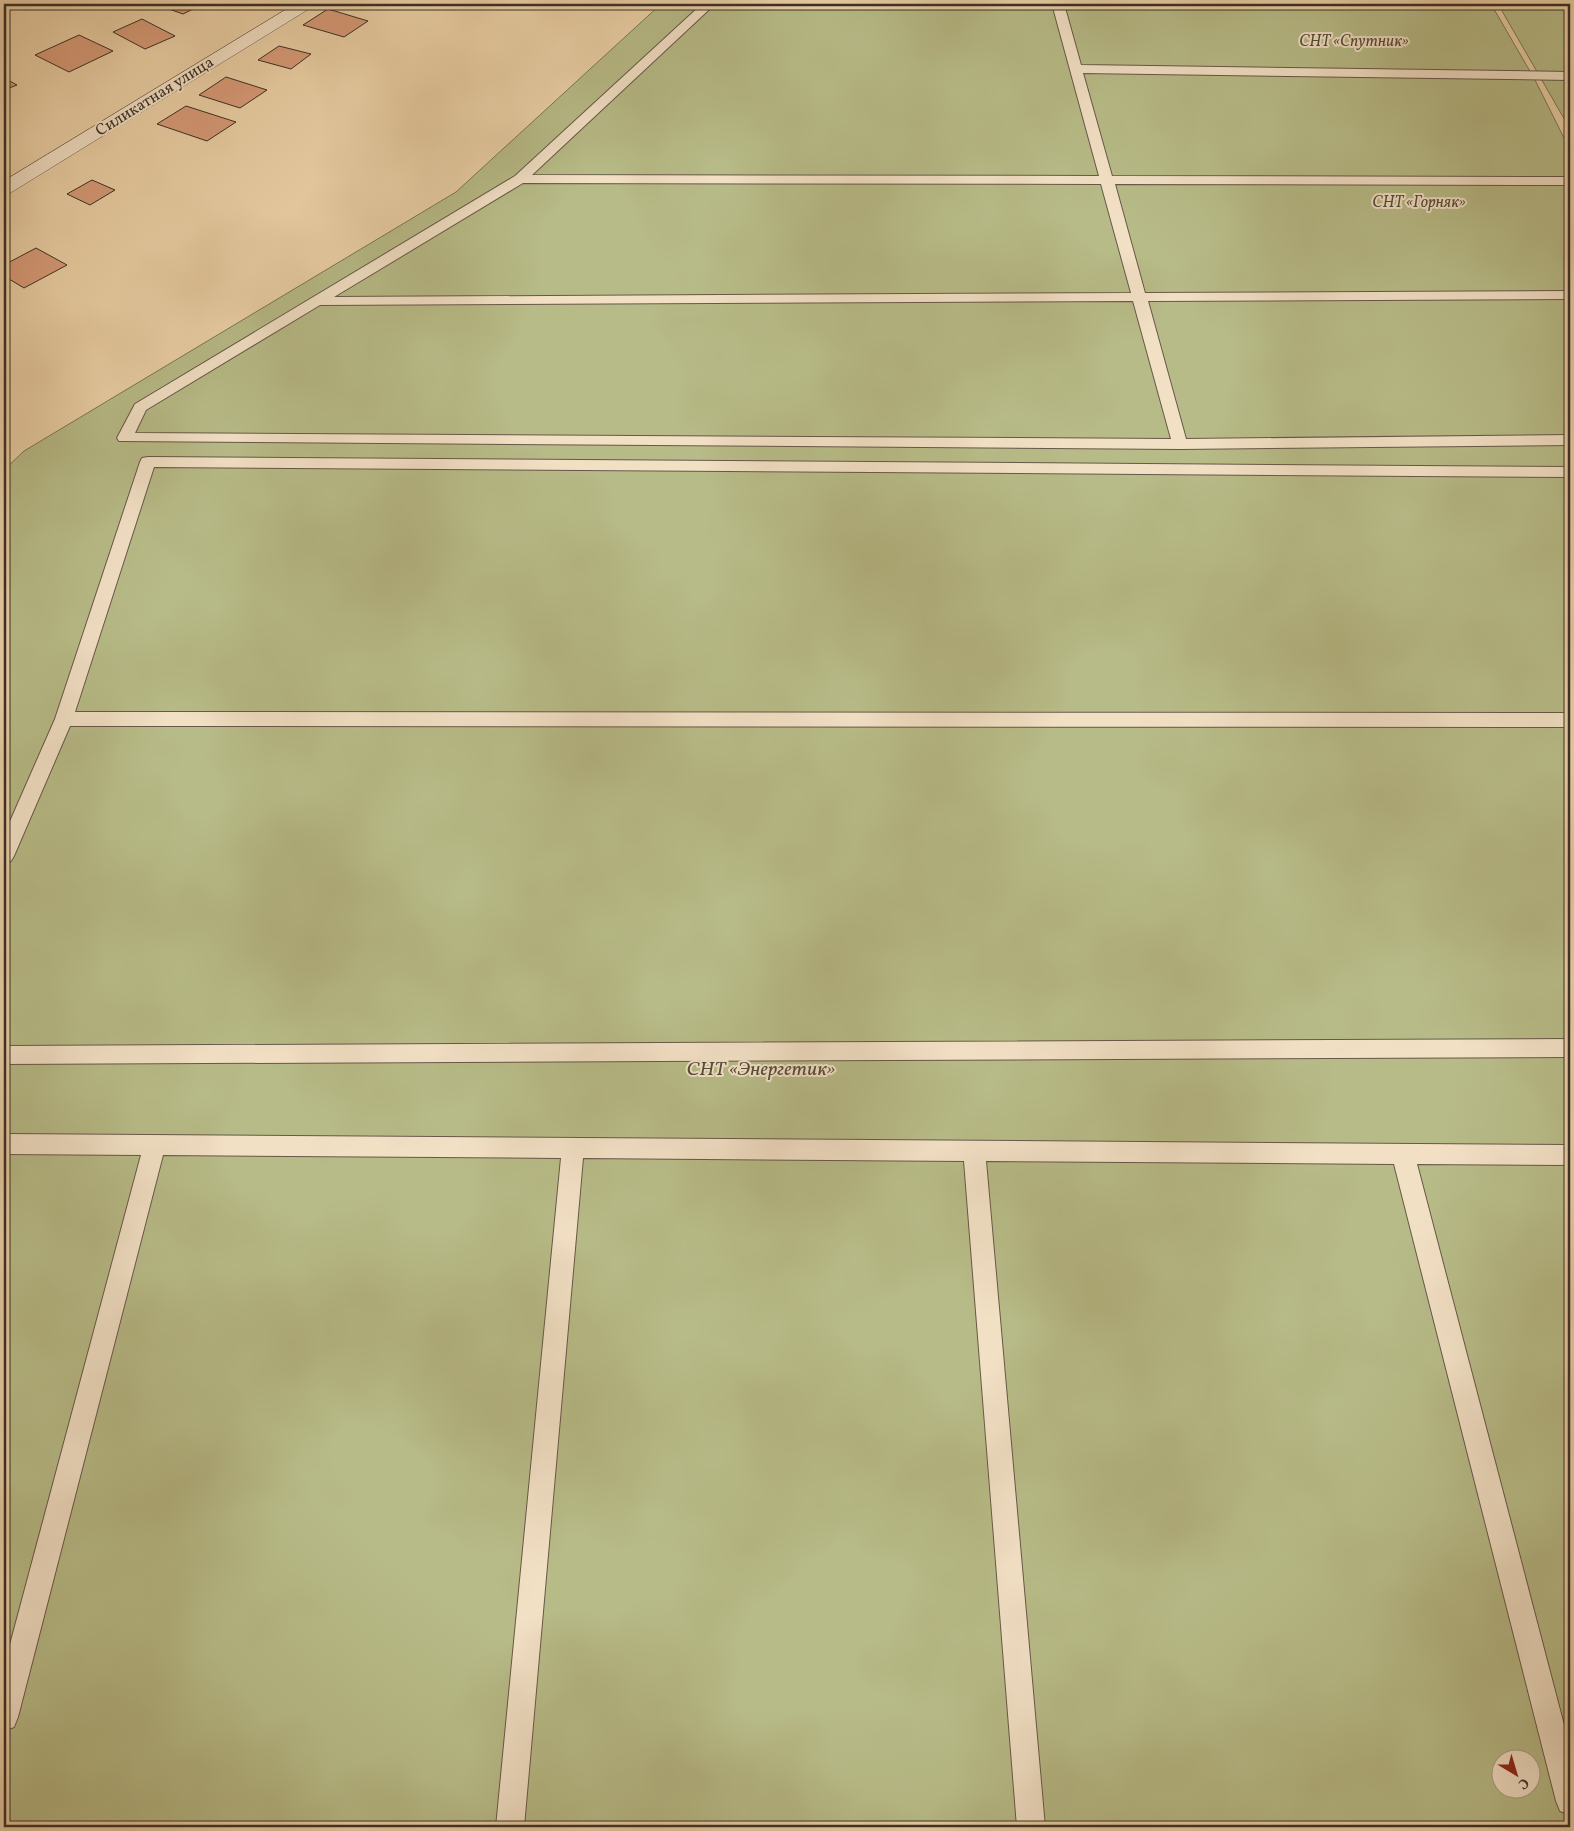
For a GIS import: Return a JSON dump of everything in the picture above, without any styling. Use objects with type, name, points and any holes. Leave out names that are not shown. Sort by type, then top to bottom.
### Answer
[{"type":"street","name":"Силикатная улица","points":[[4,189],[306,4]]},
{"type":"lane","points":[[709,4],[520,179],[140,407],[125,438],[1180,444],[1570,440]]},
{"type":"lane","points":[[1058,4],[1180,444]]},
{"type":"lane","points":[[1076,69],[1570,76]]},
{"type":"lane","points":[[520,179],[1570,181]]},
{"type":"lane","points":[[317,301],[1570,295]]},
{"type":"lane","points":[[4,856],[64,719],[148,462],[1570,472]]},
{"type":"lane","points":[[64,719],[1570,720]]},
{"type":"lane","points":[[4,1055],[1570,1048]]},
{"type":"lane","points":[[4,1144],[1570,1155]]},
{"type":"lane","points":[[4,1717],[155,1145]]},
{"type":"lane","points":[[510,1827],[573,1148]]},
{"type":"lane","points":[[974,1151],[1031,1827]]},
{"type":"lane","points":[[1403,1154],[1570,1801]]},
{"type":"green space","name":"СНТ «Энергетик»","points":[[661,4],[1491,4],[1535,80],[1570,150],[1570,1827],[4,1827],[4,470],[24,451],[456,192]]},
{"type":"green space","points":[[1498,4],[1570,4],[1570,129]]},
{"type":"building","points":[[155,4],[203,4],[183,14]]},
{"type":"building","points":[[328,9],[368,21],[344,37],[303,25]]},
{"type":"building","points":[[142,19],[175,36],[145,49],[113,32]]},
{"type":"building","points":[[79,35],[113,51],[69,72],[35,55]]},
{"type":"building","points":[[279,46],[311,54],[291,69],[258,60]]},
{"type":"building","points":[[226,77],[267,90],[240,108],[199,95]]},
{"type":"building","points":[[4,78],[17,85],[4,90]]},
{"type":"building","points":[[186,106],[236,122],[207,141],[157,124]]},
{"type":"building","points":[[92,180],[115,190],[90,205],[67,194]]},
{"type":"building","points":[[36,248],[67,265],[24,288],[4,276],[4,265]]},
{"type":"park label","name":"СНТ «Спутник»","points":[[1354,42]]},
{"type":"park label","name":"СНТ «Горняк»","points":[[1419,203]]}]
